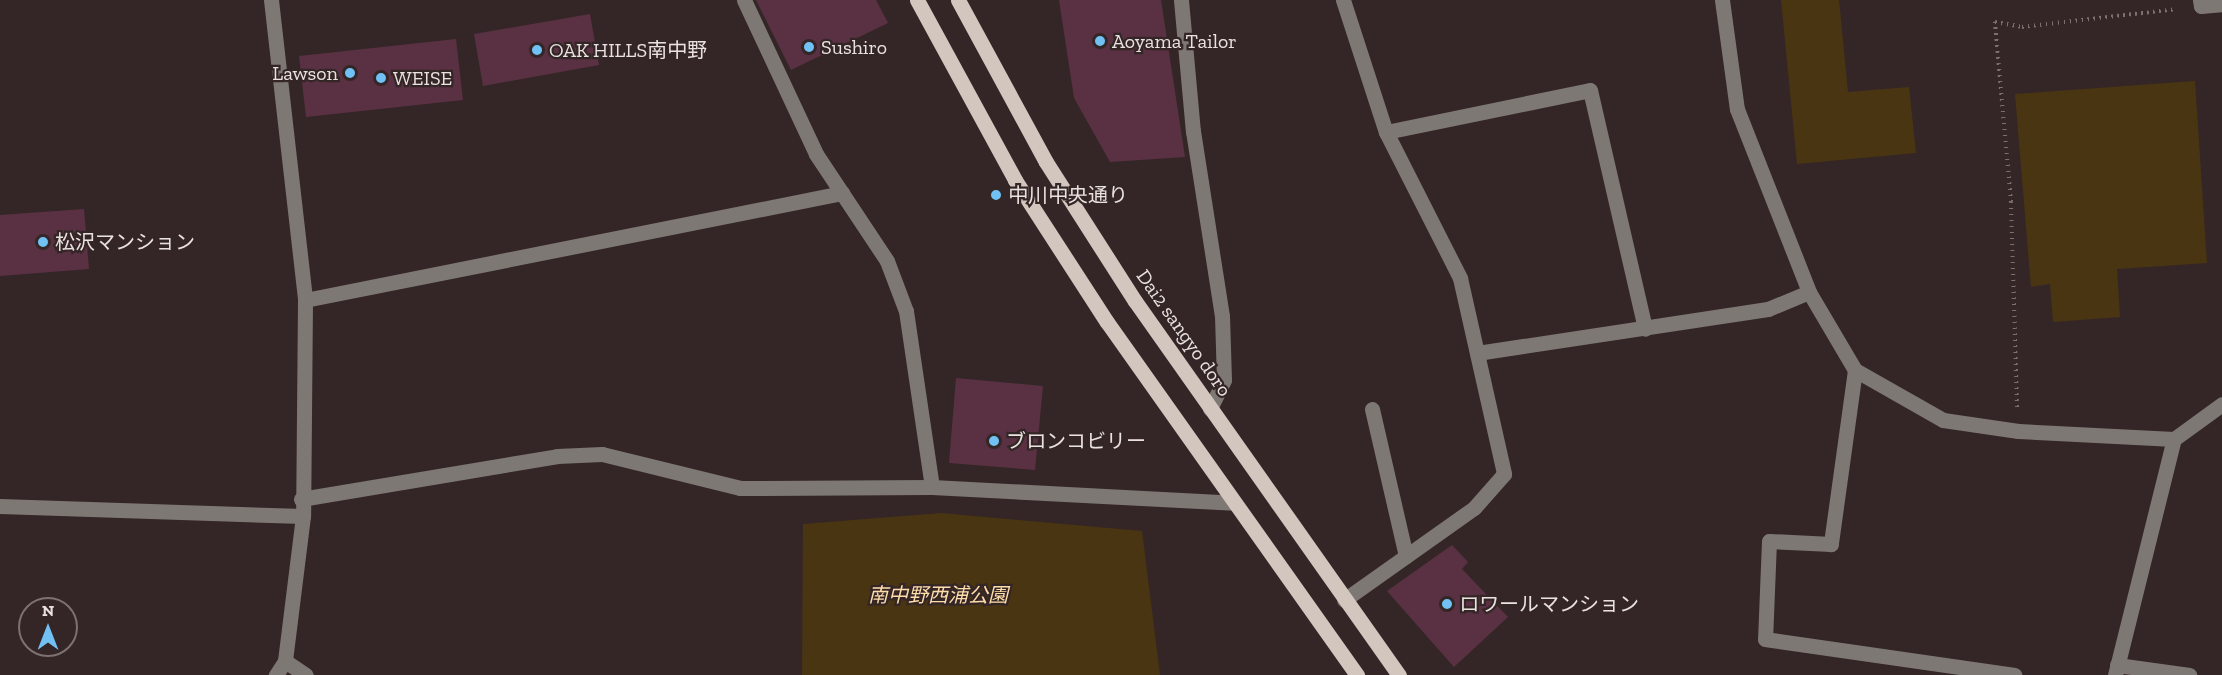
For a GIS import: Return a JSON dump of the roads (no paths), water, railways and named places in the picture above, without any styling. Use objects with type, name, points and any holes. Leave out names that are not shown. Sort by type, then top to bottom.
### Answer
[{"type":"main road","points":[[916,0],[1015,180],[1234,503],[1357,675]]},
{"type":"main road","name":"Dai2 sangyo doro","points":[[958,0],[1046,162],[1210,408],[1399,675]]},
{"type":"street","points":[[271,0],[305,300],[301,499],[303,516],[285,661],[276,675]]},
{"type":"street","points":[[744,0],[816,154],[887,261],[906,311],[932,487]]},
{"type":"street","points":[[1181,0],[1193,131],[1222,316],[1224,380],[1210,408]]},
{"type":"street","points":[[1342,0],[1386,132],[1460,278],[1504,474],[1474,508],[1344,600]]},
{"type":"street","points":[[1722,0],[1737,109],[1809,292],[1855,370],[1943,420],[2018,431],[2174,440]]},
{"type":"street","points":[[2200,3],[2222,4]]},
{"type":"street","points":[[1386,132],[1590,90],[1645,329]]},
{"type":"street","points":[[305,300],[842,193]]},
{"type":"street","points":[[1477,352],[1645,329],[1768,309],[1809,292]]},
{"type":"street","points":[[1855,370],[1831,544],[1769,541],[1765,639],[2014,675]]},
{"type":"street","points":[[2189,675],[2116,670],[2174,440],[2222,404]]},
{"type":"street","points":[[1372,409],[1406,556]]},
{"type":"street","points":[[301,499],[557,456],[602,454],[740,488],[932,487],[1234,503]]},
{"type":"street","points":[[0,506],[303,516]]},
{"type":"street","points":[[285,661],[306,675]]},
{"type":"place","name":"Aoyama Tailor","points":[[1100,41]]},
{"type":"place","name":"Sushiro","points":[[809,47]]},
{"type":"place","name":"OAK HILLS南中野","points":[[537,50]]},
{"type":"place","name":"Lawson","points":[[350,73]]},
{"type":"place","name":"WEISE","points":[[381,78]]},
{"type":"place","name":"中川中央通り","points":[[996,195]]},
{"type":"place","name":"松沢マンション","points":[[43,242]]},
{"type":"place","name":"ブロンコビリー","points":[[994,441]]},
{"type":"place","name":"ロワールマンション","points":[[1447,604]]},
{"type":"park label","name":"南中野西浦公園","points":[[938,595]]}]
